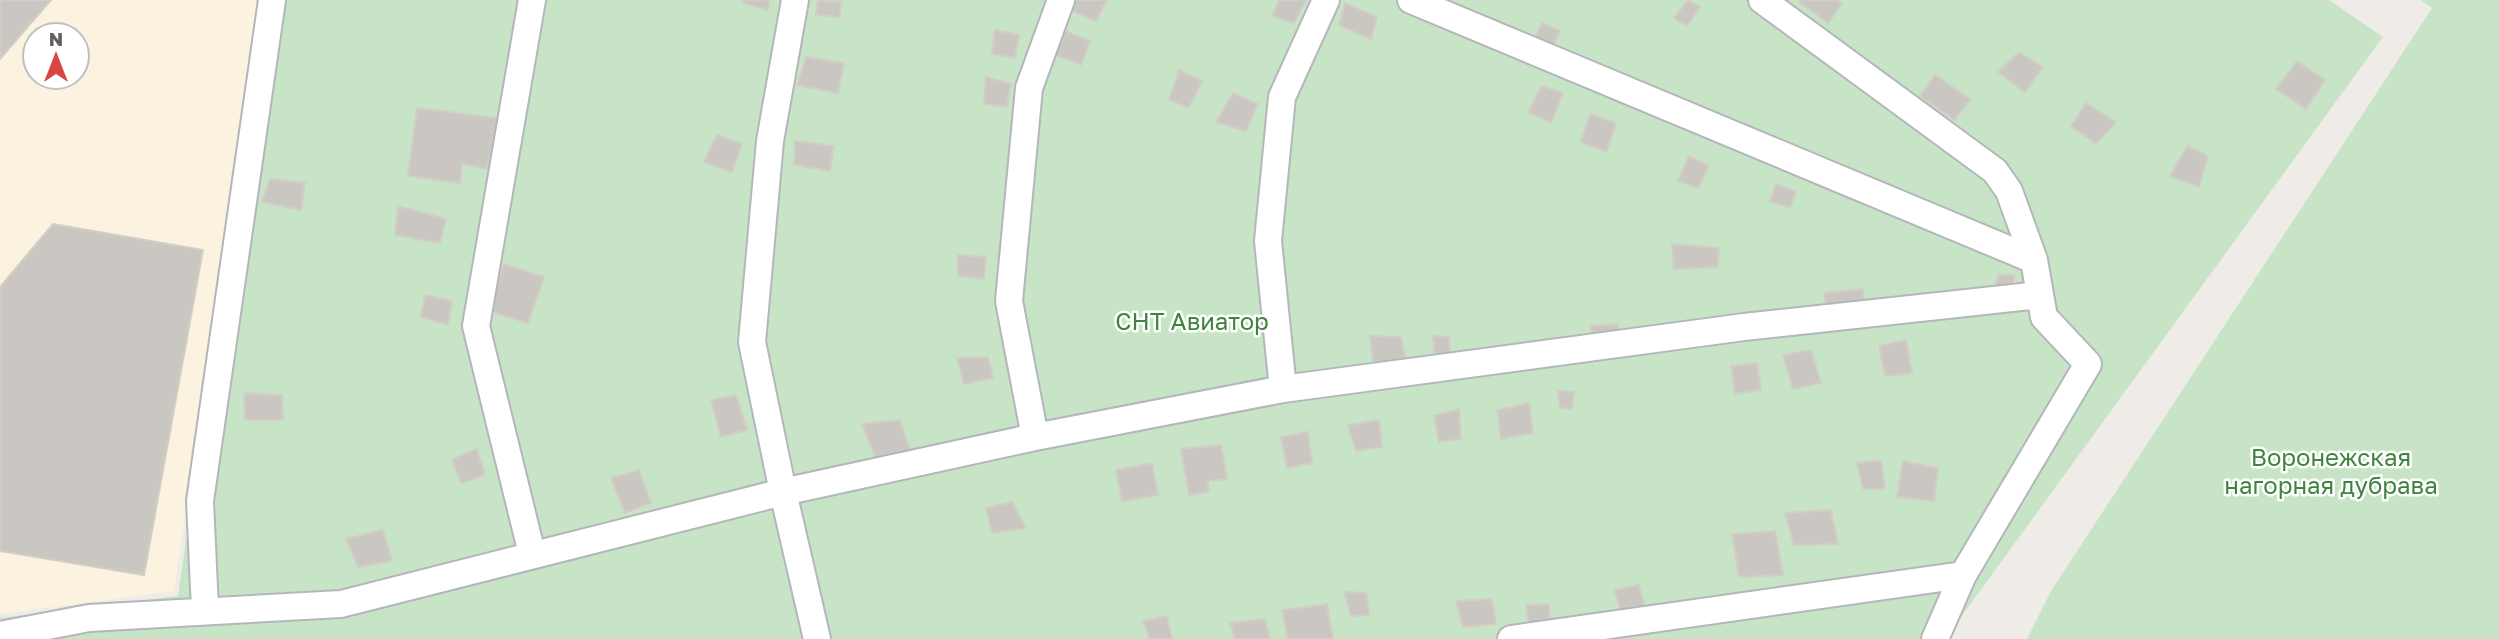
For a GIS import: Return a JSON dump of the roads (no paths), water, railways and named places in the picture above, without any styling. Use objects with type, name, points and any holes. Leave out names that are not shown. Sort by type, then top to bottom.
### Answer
[{"type":"street","points":[[205,610],[200,500],[272,0]]},
{"type":"street","points":[[532,0],[475,326],[532,554]]},
{"type":"street","points":[[795,0],[770,141],[752,342],[817,639]]},
{"type":"street","points":[[1035,437],[1009,301],[1029,88],[1060,0]]},
{"type":"street","points":[[1283,389],[1268,241],[1282,97],[1326,0]]},
{"type":"street","points":[[1411,0],[2034,260]]},
{"type":"street","points":[[1762,0],[1994,171],[2009,191],[2034,260],[2044,317],[2088,364],[1963,575],[1935,639]]},
{"type":"street","points":[[0,635],[89,618],[341,604],[783,492],[1035,437],[1283,389],[1744,327],[2040,295]]},
{"type":"street","points":[[1511,639],[1963,575]]},
{"type":"park label","name":"СНТ Авиатор","points":[[1192,320]]},
{"type":"park label","name":"Воронежская нагорная дубрава","points":[[2331,470]]}]
